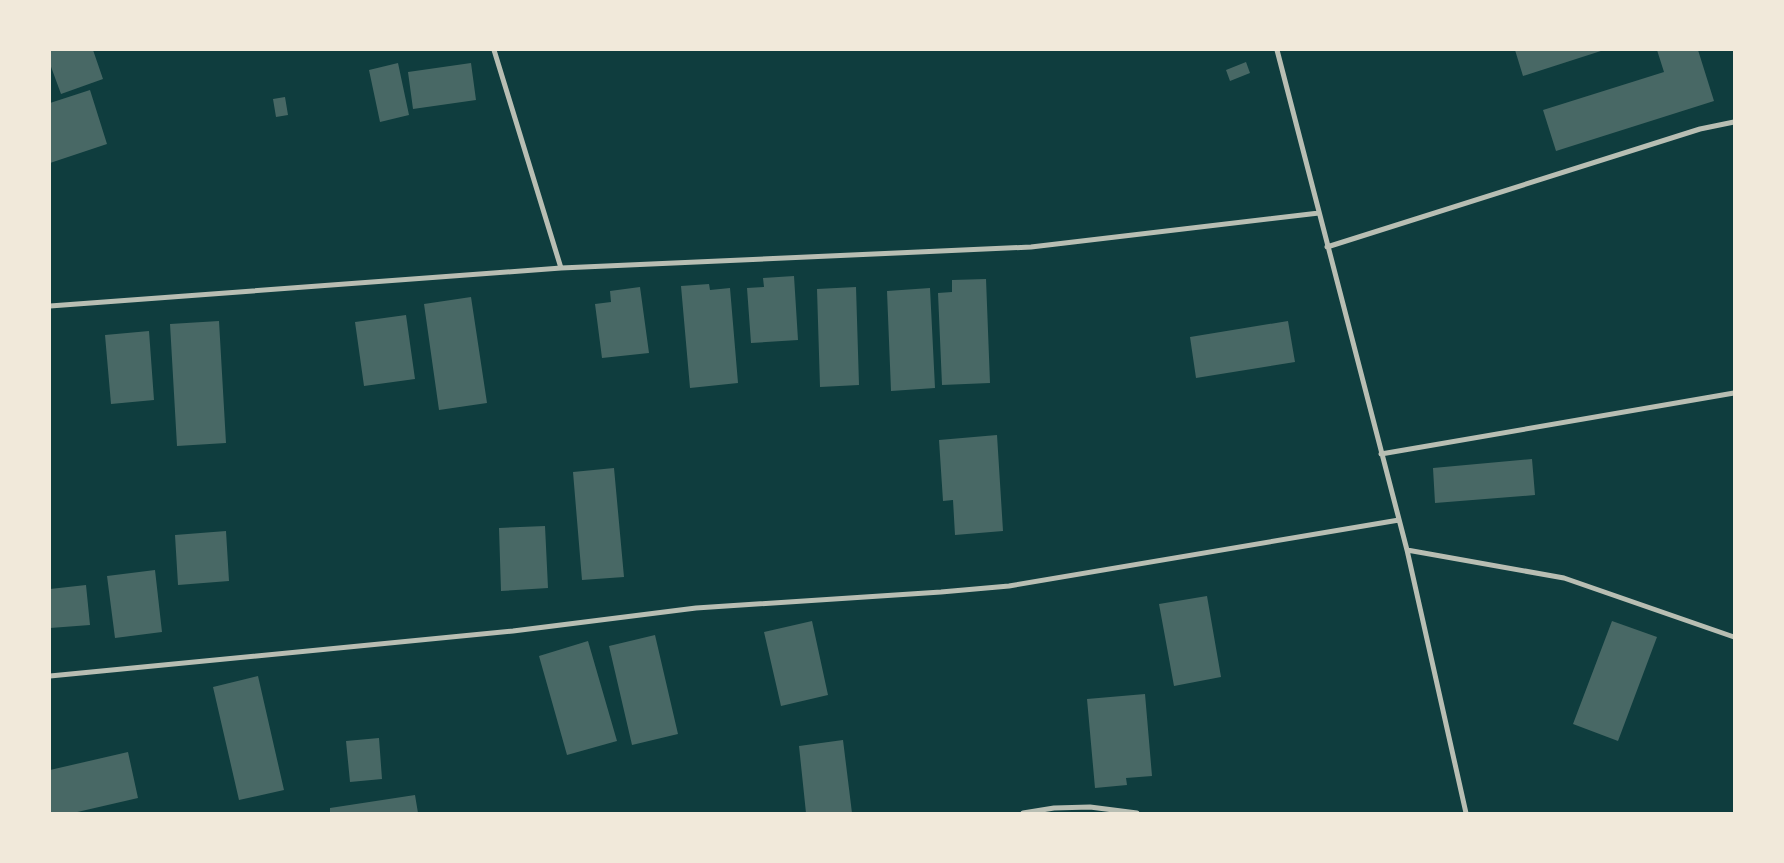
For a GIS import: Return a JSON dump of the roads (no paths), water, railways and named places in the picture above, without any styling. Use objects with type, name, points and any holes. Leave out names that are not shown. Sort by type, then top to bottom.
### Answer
[{"type":"street","points":[[494,50],[560,268]]},
{"type":"street","points":[[1277,50],[1407,550],[1466,813]]},
{"type":"street","points":[[1327,247],[1700,128],[1734,122]]},
{"type":"street","points":[[50,306],[560,268],[1031,247],[1319,212]]},
{"type":"street","points":[[1382,454],[1734,393]]},
{"type":"street","points":[[50,676],[513,631],[696,608],[1009,586],[1399,520]]},
{"type":"street","points":[[1407,550],[1564,578],[1734,636]]},
{"type":"street","points":[[1023,813],[1054,808],[1090,807],[1137,813]]}]
